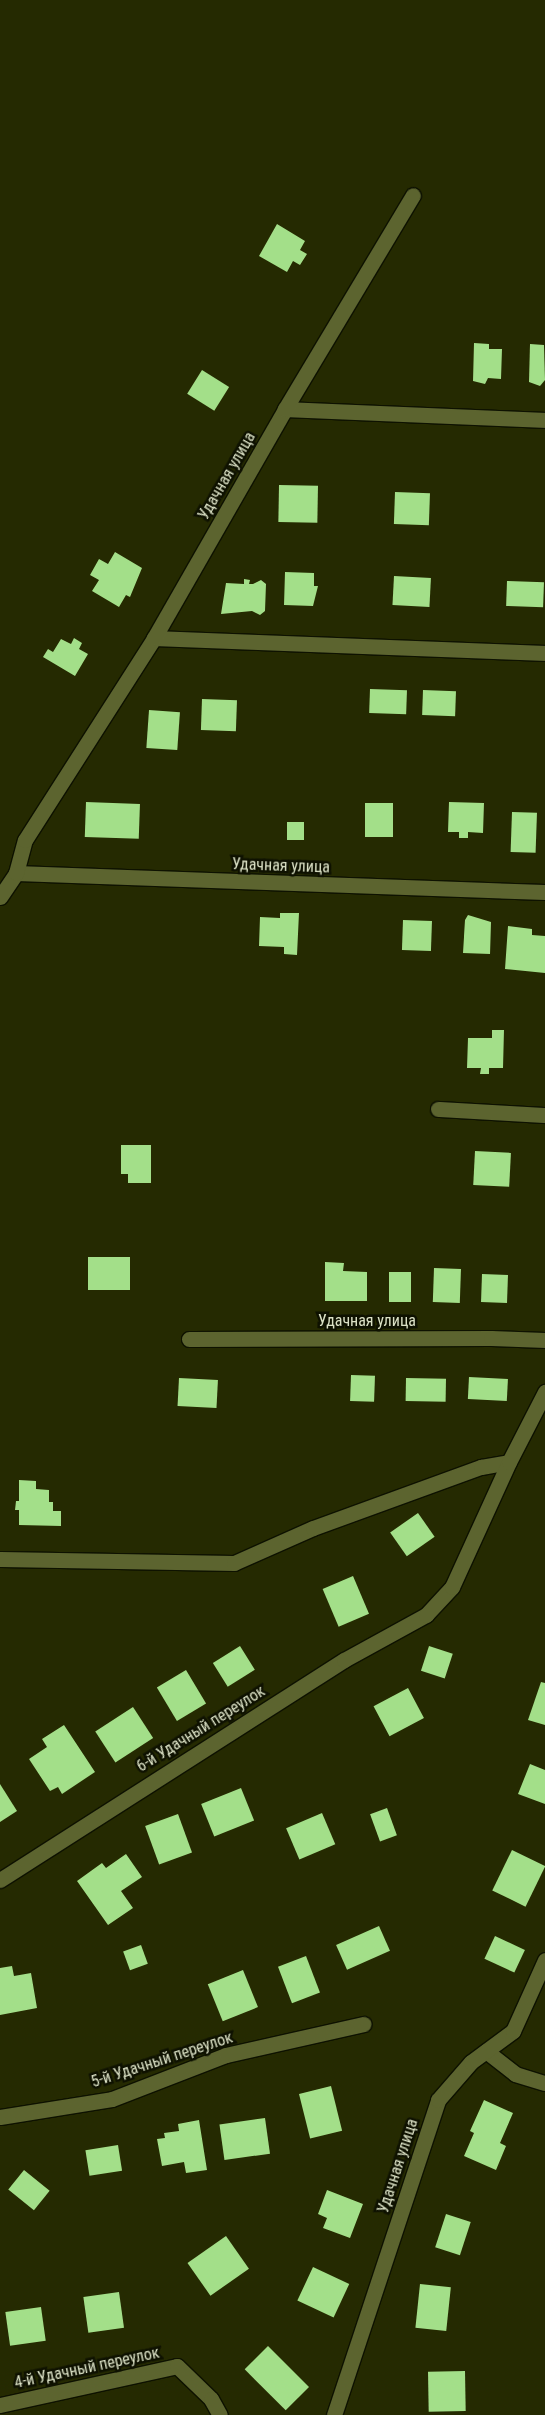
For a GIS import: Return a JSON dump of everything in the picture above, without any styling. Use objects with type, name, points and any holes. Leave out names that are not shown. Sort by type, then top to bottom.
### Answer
[{"type":"street","name":"Удачная улица","points":[[0,896],[16,873],[25,840],[154,638],[285,409],[413,196]]},
{"type":"street","points":[[285,409],[545,420]]},
{"type":"street","points":[[154,638],[545,653]]},
{"type":"street","name":"Удачная улица","points":[[16,873],[545,892]]},
{"type":"street","points":[[438,1109],[545,1115]]},
{"type":"street","name":"Удачная улица","points":[[189,1339],[491,1338],[545,1340]]},
{"type":"street","points":[[0,1559],[234,1564],[313,1528],[481,1467],[508,1462],[545,1392]]},
{"type":"street","name":"6-й Удачный переулок","points":[[0,1880],[344,1660],[426,1615],[452,1587],[508,1462]]},
{"type":"street","name":"Удачная улица","points":[[334,2415],[438,2100],[471,2062],[513,2031],[545,1960]]},
{"type":"street","name":"5-й Удачный переулок","points":[[0,2117],[112,2099],[226,2055],[364,2024]]},
{"type":"street","points":[[486,2051],[515,2074],[545,2083]]},
{"type":"street","name":"4-й Удачный переулок","points":[[0,2405],[177,2366],[210,2399],[220,2415]]},
{"type":"building","points":[[277,224],[305,241],[300,250],[307,254],[300,265],[293,261],[287,272],[259,256]]},
{"type":"building","points":[[474,343],[489,344],[489,349],[502,349],[501,379],[488,378],[485,384],[473,381]]},
{"type":"building","points":[[530,344],[544,345],[545,380],[540,386],[529,382]]},
{"type":"building","points":[[202,370],[229,387],[214,411],[187,394]]},
{"type":"building","points":[[279,485],[318,486],[317,523],[278,522]]},
{"type":"building","points":[[395,492],[430,493],[429,525],[394,524]]},
{"type":"building","points":[[115,552],[142,568],[130,597],[126,595],[119,607],[92,591],[99,580],[90,575],[99,559],[108,564]]},
{"type":"building","points":[[285,572],[314,573],[314,586],[318,586],[313,606],[284,605]]},
{"type":"building","points":[[394,576],[431,578],[429,607],[392,605]]},
{"type":"building","points":[[244,579],[250,580],[249,584],[261,580],[266,584],[265,611],[260,615],[252,611],[221,614],[226,583],[244,584]]},
{"type":"building","points":[[507,581],[544,582],[543,607],[506,606]]},
{"type":"building","points":[[74,638],[82,643],[79,649],[88,654],[75,676],[43,657],[48,649],[53,652],[61,639],[71,644]]},
{"type":"building","points":[[370,689],[407,690],[406,714],[369,713]]},
{"type":"building","points":[[423,690],[456,691],[455,716],[422,715]]},
{"type":"building","points":[[202,699],[237,700],[236,731],[201,730]]},
{"type":"building","points":[[149,710],[180,712],[177,750],[146,748]]},
{"type":"building","points":[[86,802],[140,804],[139,839],[85,837]]},
{"type":"building","points":[[449,802],[484,803],[483,833],[468,832],[468,838],[459,838],[459,832],[448,832]]},
{"type":"building","points":[[365,803],[393,803],[393,837],[365,837]]},
{"type":"building","points":[[512,812],[537,813],[536,853],[511,852]]},
{"type":"building","points":[[287,822],[304,822],[304,840],[287,840]]},
{"type":"building","points":[[280,913],[299,913],[297,955],[284,954],[284,947],[259,946],[260,917],[280,918]]},
{"type":"building","points":[[468,915],[491,922],[490,954],[463,953],[465,920]]},
{"type":"building","points":[[403,920],[432,921],[431,951],[402,950]]},
{"type":"building","points":[[508,926],[532,929],[532,935],[545,936],[545,973],[505,969]]},
{"type":"building","points":[[492,1030],[504,1030],[503,1068],[489,1068],[489,1074],[480,1074],[481,1068],[467,1068],[468,1038],[492,1038]]},
{"type":"building","points":[[121,1145],[151,1145],[151,1183],[128,1183],[128,1174],[121,1174]]},
{"type":"building","points":[[475,1151],[511,1153],[509,1187],[473,1185]]},
{"type":"building","points":[[88,1257],[130,1257],[130,1290],[88,1290]]},
{"type":"building","points":[[325,1262],[344,1263],[343,1271],[367,1272],[367,1301],[325,1301]]},
{"type":"building","points":[[434,1268],[461,1269],[460,1303],[433,1302]]},
{"type":"building","points":[[389,1272],[411,1272],[411,1302],[389,1302]]},
{"type":"building","points":[[482,1274],[508,1275],[507,1303],[481,1302]]},
{"type":"building","points":[[351,1375],[375,1376],[374,1402],[350,1401]]},
{"type":"building","points":[[469,1377],[508,1379],[507,1401],[468,1399]]},
{"type":"building","points":[[179,1378],[218,1380],[216,1408],[178,1406]]},
{"type":"building","points":[[406,1378],[446,1379],[446,1402],[406,1401]]},
{"type":"building","points":[[19,1480],[36,1481],[36,1489],[49,1490],[49,1502],[53,1502],[53,1511],[61,1511],[61,1526],[19,1525],[19,1510],[15,1510],[16,1501],[19,1501]]},
{"type":"building","points":[[418,1513],[435,1537],[407,1556],[390,1533]]},
{"type":"building","points":[[353,1576],[369,1614],[339,1627],[323,1589]]},
{"type":"building","points":[[240,1646],[255,1670],[228,1687],[213,1663]]},
{"type":"building","points":[[429,1646],[453,1654],[445,1678],[421,1671]]},
{"type":"building","points":[[186,1670],[206,1703],[177,1721],[157,1688]]},
{"type":"building","points":[[541,1682],[545,1683],[545,1725],[528,1720]]},
{"type":"building","points":[[408,1688],[424,1718],[390,1736],[374,1706]]},
{"type":"building","points":[[133,1707],[153,1738],[115,1763],[95,1732]]},
{"type":"building","points":[[64,1725],[95,1772],[62,1794],[58,1787],[50,1791],[29,1759],[47,1747],[42,1739]]},
{"type":"building","points":[[530,1764],[545,1770],[545,1804],[518,1794]]},
{"type":"building","points":[[0,1784],[17,1811],[0,1822]]},
{"type":"building","points":[[241,1788],[254,1820],[214,1837],[201,1804]]},
{"type":"building","points":[[387,1808],[397,1835],[380,1841],[370,1814]]},
{"type":"building","points":[[322,1813],[335,1844],[299,1860],[286,1828]]},
{"type":"building","points":[[178,1814],[192,1853],[159,1864],[145,1826]]},
{"type":"building","points":[[512,1850],[545,1866],[526,1907],[492,1890]]},
{"type":"building","points":[[126,1854],[142,1877],[121,1891],[133,1908],[108,1925],[77,1881],[102,1863],[106,1868]]},
{"type":"building","points":[[379,1926],[390,1951],[347,1970],[336,1945]]},
{"type":"building","points":[[495,1936],[525,1950],[514,1973],[484,1959]]},
{"type":"building","points":[[141,1945],[148,1964],[130,1970],[123,1951]]},
{"type":"building","points":[[306,1956],[320,1992],[292,2003],[278,1967]]},
{"type":"building","points":[[12,1966],[14,1976],[31,1973],[37,2008],[0,2015],[0,1968]]},
{"type":"building","points":[[243,1970],[258,2007],[223,2021],[208,1984]]},
{"type":"building","points":[[331,2086],[342,2131],[310,2139],[299,2094]]},
{"type":"building","points":[[484,2100],[513,2113],[500,2143],[506,2146],[496,2170],[464,2156],[474,2133],[470,2131]]},
{"type":"building","points":[[265,2118],[270,2154],[224,2160],[219,2124]]},
{"type":"building","points":[[199,2120],[207,2170],[186,2173],[184,2162],[162,2166],[157,2139],[165,2138],[164,2133],[179,2131],[178,2124]]},
{"type":"building","points":[[118,2145],[122,2171],[89,2176],[85,2150]]},
{"type":"building","points":[[24,2170],[50,2191],[34,2210],[8,2189]]},
{"type":"building","points":[[327,2190],[363,2204],[350,2238],[323,2228],[327,2218],[318,2214]]},
{"type":"building","points":[[446,2214],[471,2222],[460,2255],[435,2247]]},
{"type":"building","points":[[226,2236],[249,2269],[210,2296],[187,2263]]},
{"type":"building","points":[[313,2267],[349,2284],[334,2317],[297,2301]]},
{"type":"building","points":[[420,2284],[451,2287],[446,2331],[415,2328]]},
{"type":"building","points":[[119,2292],[124,2328],[88,2333],[83,2297]]},
{"type":"building","points":[[41,2307],[46,2341],[10,2346],[5,2312]]},
{"type":"building","points":[[268,2346],[309,2387],[286,2410],[245,2369]]},
{"type":"building","points":[[465,2371],[466,2411],[429,2412],[428,2372]]}]
